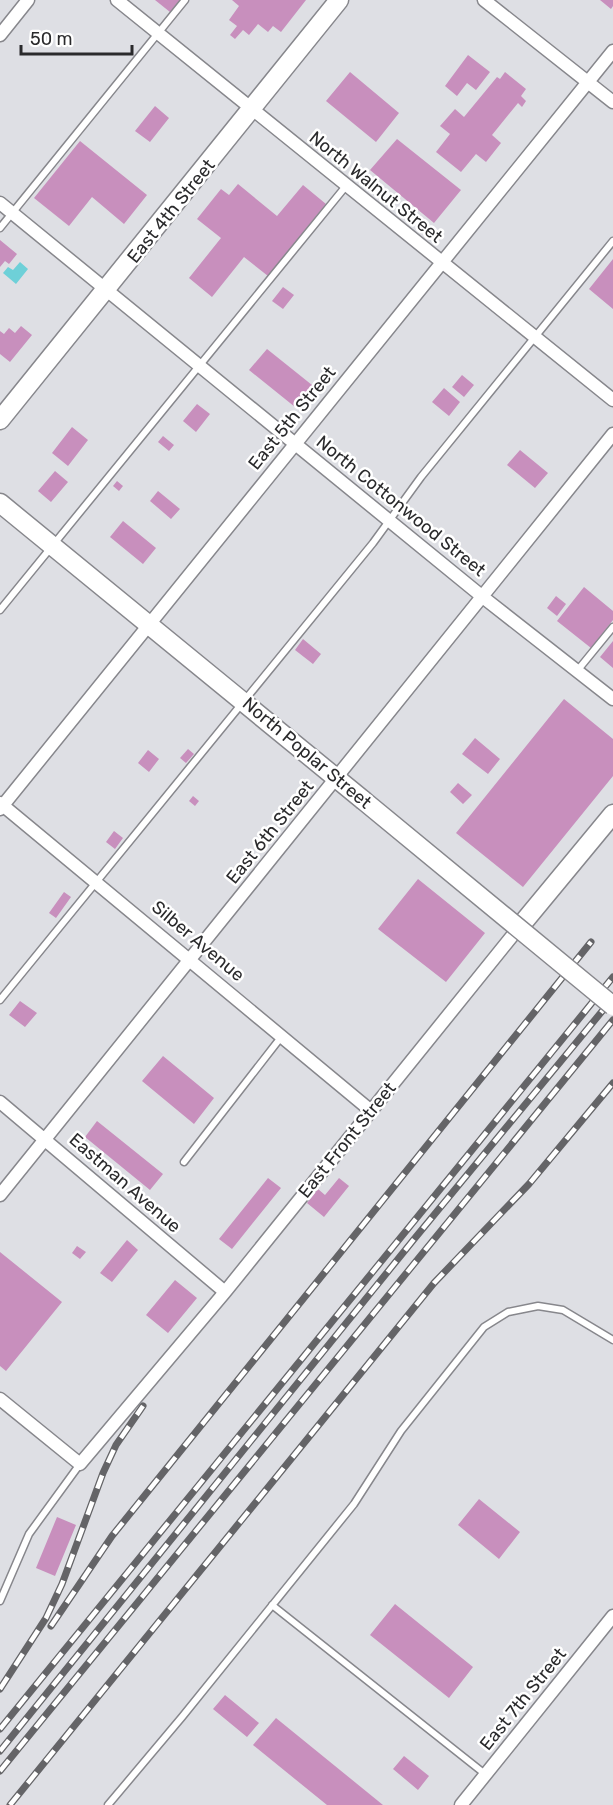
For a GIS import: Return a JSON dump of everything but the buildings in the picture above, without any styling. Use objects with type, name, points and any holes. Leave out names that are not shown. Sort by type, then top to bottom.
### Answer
[{"type":"main road","name":"East 4th Street","points":[[0,420],[339,0]]},
{"type":"main road","name":"North Poplar Street","points":[[0,502],[244,700],[613,1006]]},
{"type":"main road","name":"East Front Street","points":[[517,930],[613,814]]},
{"type":"street","points":[[0,35],[28,0]]},
{"type":"street","name":"North Walnut Street","points":[[117,0],[613,400]]},
{"type":"street","points":[[491,2],[613,102]]},
{"type":"street","name":"East 5th Street","points":[[1,805],[613,51]]},
{"type":"street","name":"North Cottonwood Street","points":[[0,203],[484,598],[613,699]]},
{"type":"street","name":"East 6th Street","points":[[0,1195],[484,598],[613,434]]},
{"type":"street","name":"Silber Avenue","points":[[1,805],[191,958],[370,1110]]},
{"type":"street","name":"East Front Street","points":[[80,1464],[225,1292],[517,930]]},
{"type":"street","name":"Eastman Avenue","points":[[0,1102],[46,1138],[225,1292]]},
{"type":"street","points":[[0,1399],[80,1464]]},
{"type":"street","name":"East 7th Street","points":[[461,1805],[613,1616]]},
{"type":"lane","points":[[0,228],[184,0]]},
{"type":"lane","points":[[0,610],[346,186]]},
{"type":"lane","points":[[0,1000],[613,241]]},
{"type":"lane","points":[[577,671],[613,627]]},
{"type":"lane","points":[[184,1162],[283,1036]]},
{"type":"lane","points":[[108,1805],[354,1504],[401,1431],[484,1327],[508,1312],[538,1306],[563,1310],[613,1340]]},
{"type":"lane","points":[[0,1601],[29,1534],[80,1464]]},
{"type":"lane","points":[[272,1605],[486,1775]]},
{"type":"water","points":[[20,262],[28,269],[16,284],[3,273],[8,267],[13,270]]},
{"type":"railway","points":[[51,1626],[112,1536],[591,942]]},
{"type":"railway","points":[[0,1729],[613,977]]},
{"type":"railway","points":[[0,1751],[415,1238],[613,998]]},
{"type":"railway","points":[[0,1771],[613,1020]]},
{"type":"railway","points":[[10,1805],[434,1283],[529,1184],[613,1083]]},
{"type":"railway","points":[[0,1689],[46,1618],[62,1584],[103,1473],[116,1445],[143,1406]]}]
